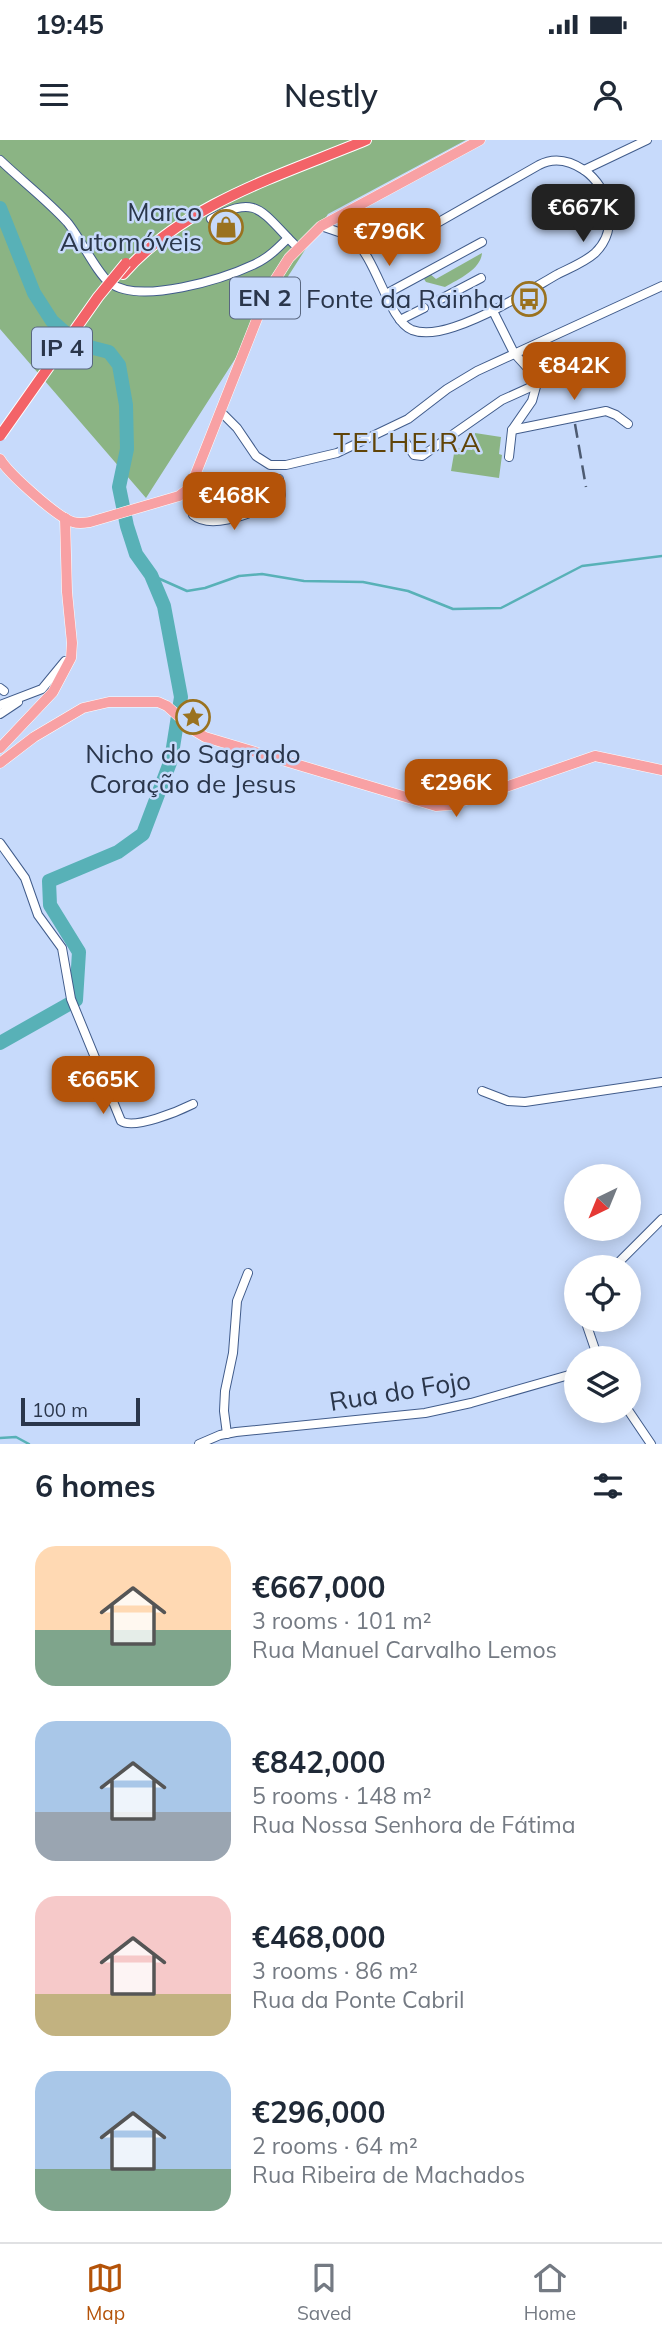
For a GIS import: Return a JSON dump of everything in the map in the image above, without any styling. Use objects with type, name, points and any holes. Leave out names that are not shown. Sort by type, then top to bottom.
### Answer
[{"type":"highway","name":"IP 4","points":[[0,436],[91,307],[128,264],[168,226],[198,206],[228,191],[361,141]]},
{"type":"highway","name":"IP 4","points":[[0,444],[128,264]]},
{"type":"main road","name":"EN 2","points":[[65,518],[77,523],[90,522],[182,494],[192,482],[268,291],[279,271],[298,248],[321,226],[480,140]]},
{"type":"main road","points":[[0,459],[9,472],[65,518],[72,650],[55,690],[0,747]]},
{"type":"main road","points":[[0,763],[34,737],[89,706],[109,702],[156,702],[169,708],[208,738],[439,806],[491,792],[595,756],[662,770]]},
{"type":"street","points":[[584,170],[629,144],[647,140]]},
{"type":"street","points":[[0,160],[62,217],[102,276],[118,287],[153,291],[183,288],[254,264],[270,255],[288,238]]},
{"type":"street","points":[[321,226],[375,244],[402,243],[547,161],[564,160],[584,170],[597,183],[610,212],[608,233],[600,247],[589,258],[455,327],[436,331],[413,330],[400,320],[365,252],[352,238]]},
{"type":"street","points":[[211,219],[233,208],[247,206],[264,215],[298,248]]},
{"type":"street","points":[[386,294],[482,242]]},
{"type":"street","points":[[435,302],[481,278]]},
{"type":"street","points":[[221,412],[235,425],[261,461],[270,465],[286,465],[337,453],[408,419],[459,382],[514,353],[662,286]]},
{"type":"street","points":[[400,320],[424,308]]},
{"type":"street","points":[[492,309],[514,353],[533,374],[537,383],[532,401],[512,430],[509,457]]},
{"type":"street","points":[[406,443],[414,455],[422,456],[498,402],[606,354]]},
{"type":"street","points":[[512,430],[606,411],[617,415],[628,424]]},
{"type":"street","points":[[192,482],[193,515],[202,521],[212,522],[240,516],[279,501],[279,479]]},
{"type":"street","points":[[0,705],[35,693],[49,683],[72,650]]},
{"type":"street","points":[[0,714],[23,698]]},
{"type":"street","points":[[0,843],[25,878],[38,915],[62,948],[73,1003],[123,1123],[137,1123],[193,1104]]},
{"type":"street","points":[[482,1091],[508,1101],[525,1102],[662,1083]]},
{"type":"street","points":[[626,1255],[662,1219]]},
{"type":"street","points":[[227,1434],[225,1391],[233,1353],[237,1301],[248,1273]]},
{"type":"street","name":"Rua do Fojo","points":[[199,1444],[227,1434],[425,1413],[471,1403],[564,1376]]},
{"type":"street","points":[[637,1423],[651,1444]]},
{"type":"green space","points":[[0,140],[466,140],[328,214],[146,498],[0,329]]},
{"type":"green space","points":[[482,253],[474,269],[445,287],[424,279],[430,274],[436,279]]},
{"type":"green space","points":[[475,433],[501,437],[499,478],[451,471],[455,448],[472,450]]},
{"type":"waterway","points":[[0,208],[34,293],[52,321],[78,344],[109,352],[119,365],[126,405],[127,449],[119,487],[136,554],[151,575],[164,606],[181,697],[171,760],[143,834],[118,852],[49,881],[50,905],[79,952],[76,1000],[0,1043]]},
{"type":"waterway","points":[[151,575],[187,591],[205,588],[239,576],[262,574],[304,581],[363,582],[408,591],[453,609],[501,608],[582,566],[662,556]]},
{"type":"waterway","points":[[0,1438],[16,1437],[29,1444]]},
{"type":"railway","points":[[575,424],[586,487]]},
{"type":"place","name":"Marco Automóveis","points":[[226,227]]},
{"type":"place","name":"Fonte da Rainha","points":[[529,299]]},
{"type":"place","name":"Nicho do Sagrado Coração de Jesus","points":[[193,717]]},
{"type":"district","name":"TELHEIRA","points":[[408,442]]}]
